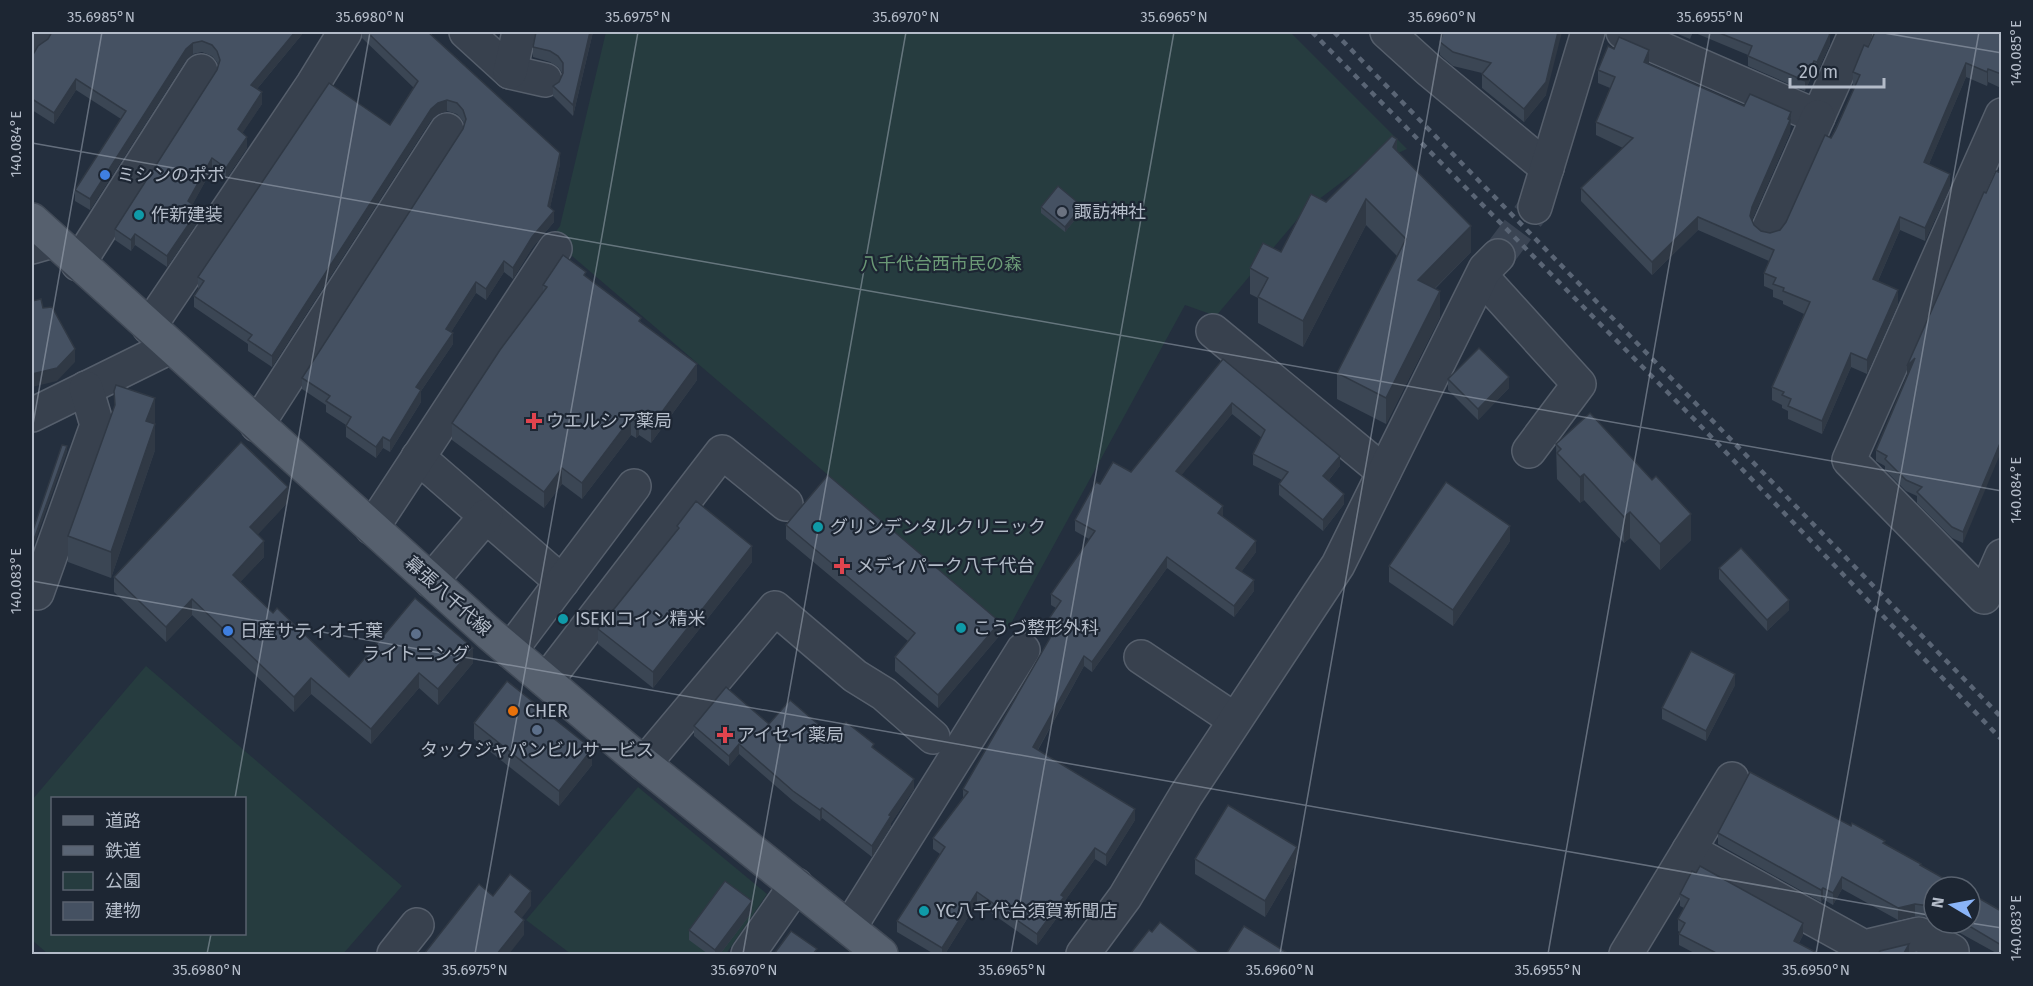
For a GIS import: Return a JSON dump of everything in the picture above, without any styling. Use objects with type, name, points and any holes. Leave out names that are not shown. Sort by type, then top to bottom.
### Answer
[{"type":"main road","name":"幕張八千代線","points":[[39,236],[78,264],[510,651],[645,764],[881,954]]},
{"type":"street","points":[[32,40],[37,32]]},
{"type":"street","points":[[32,415],[86,388],[159,337],[345,32]]},
{"type":"street","points":[[466,32],[510,72],[545,80]]},
{"type":"street","points":[[510,72],[519,32]]},
{"type":"street","points":[[1387,32],[1438,78],[1547,168]]},
{"type":"street","points":[[1535,207],[1588,32]]},
{"type":"street","points":[[1623,32],[1818,117]]},
{"type":"street","points":[[1769,228],[1856,32]]},
{"type":"street","points":[[78,264],[201,71]]},
{"type":"street","points":[[2001,115],[1992,161],[1849,460],[1984,597],[2001,556]]},
{"type":"street","points":[[257,425],[447,130]]},
{"type":"street","points":[[372,528],[555,249]]},
{"type":"street","points":[[1083,954],[1125,897],[1186,795],[1338,564],[1490,267],[1579,384],[1529,451]]},
{"type":"street","points":[[1213,331],[1384,472]]},
{"type":"street","points":[[37,593],[97,425],[86,388]]},
{"type":"street","points":[[546,681],[722,452],[786,504]]},
{"type":"street","points":[[418,457],[562,582]]},
{"type":"street","points":[[510,651],[630,490],[667,525]]},
{"type":"street","points":[[431,581],[486,516]]},
{"type":"street","points":[[645,764],[775,608],[855,676],[884,694],[933,737]]},
{"type":"street","points":[[849,928],[1023,650]]},
{"type":"street","points":[[1141,657],[1235,720]]},
{"type":"street","points":[[1626,954],[1732,779]]},
{"type":"street","points":[[1689,850],[1864,947],[1919,934],[1953,951]]},
{"type":"street","points":[[748,954],[796,885]]},
{"type":"street","points":[[394,954],[417,925]]},
{"type":"green space","name":"八千代台西市民の森","points":[[606,32],[1290,32],[1407,149],[1355,172],[1306,209],[1216,316],[1185,305],[1008,629],[551,238],[560,226]]},
{"type":"green space","points":[[146,666],[402,886],[343,954],[48,954],[32,940],[32,800]]},
{"type":"green space","points":[[638,787],[767,894],[726,954],[571,954],[526,920]]},
{"type":"building","points":[[52,32],[295,32],[251,85],[262,92],[238,129],[247,137],[226,168],[212,158],[188,201],[199,209],[167,256],[135,234],[131,240],[115,229],[217,70],[220,60],[217,51],[212,45],[202,41],[193,43],[186,49],[90,199],[75,190],[126,111],[76,79],[54,113],[32,99],[32,56]]},
{"type":"building","points":[[367,32],[428,32],[560,153],[548,206],[554,211],[532,237],[513,268],[504,261],[486,289],[476,282],[446,329],[453,333],[416,387],[421,390],[390,441],[383,437],[376,447],[346,426],[351,417],[326,401],[330,396],[302,378],[463,129],[466,119],[457,103],[447,100],[431,109],[272,356],[248,340],[252,335],[194,296],[204,281],[198,277],[329,83],[390,125],[418,81]]},
{"type":"building","points":[[536,32],[590,32],[573,105],[553,86],[559,82],[563,73],[563,63],[550,51],[533,47]]},
{"type":"building","points":[[1443,32],[1558,32],[1546,82],[1524,109],[1482,74],[1491,63],[1453,52],[1440,42]]},
{"type":"building","points":[[1717,32],[1825,32],[1830,34],[1805,81],[1748,56],[1752,46]]},
{"type":"building","points":[[1875,32],[2001,32],[2001,74],[1988,69],[1987,72],[1966,63],[1924,162],[1950,174],[1925,228],[1900,217],[1873,279],[1898,290],[1867,360],[1851,353],[1822,421],[1788,406],[1791,399],[1782,395],[1784,392],[1772,387],[1810,302],[1783,291],[1784,288],[1773,284],[1776,278],[1764,273],[1774,250],[1698,217],[1652,262],[1581,188],[1633,138],[1596,122],[1615,77],[1598,70],[1608,46],[1614,49],[1619,37],[1649,50],[1644,62],[1744,106],[1750,94],[1791,112],[1788,119],[1790,120],[1750,216],[1754,225],[1761,231],[1770,233],[1780,230],[1786,222],[1825,135],[1831,138],[1836,129],[1860,75],[1853,72],[1864,45],[1868,47]]},
{"type":"building","points":[[1392,136],[1397,139],[1393,147],[1471,226],[1418,280],[1440,291],[1386,398],[1337,373],[1406,239],[1366,199],[1303,321],[1258,297],[1268,278],[1250,268],[1263,243],[1281,252],[1311,194],[1326,202]]},
{"type":"building","points":[[1996,171],[2001,173],[2001,441],[1963,532],[1952,527],[1917,492],[1922,487],[1906,480],[1885,459],[1887,456],[1876,450],[1915,358],[1907,366],[1984,192],[1986,193]]},
{"type":"building","name":"諏訪神社","points":[[1058,186],[1082,206],[1065,227],[1041,207]]},
{"type":"building","points":[[563,255],[586,272],[584,275],[641,318],[639,321],[697,364],[651,427],[639,418],[636,422],[631,418],[582,483],[562,468],[544,492],[452,423],[500,350],[547,287],[543,285]]},
{"type":"building","points":[[41,299],[43,308],[52,307],[75,349],[57,368],[32,374],[32,301]]},
{"type":"building","points":[[1479,348],[1509,377],[1478,409],[1448,379]]},
{"type":"building","points":[[1223,359],[1340,456],[1323,476],[1344,494],[1323,520],[1279,484],[1288,472],[1253,454],[1265,430],[1232,403],[1176,471],[1223,506],[1218,513],[1256,541],[1236,568],[1254,580],[1234,606],[1167,557],[1092,662],[1084,656],[1033,747],[1135,809],[1106,855],[1095,848],[1061,895],[1064,897],[1037,934],[977,892],[942,948],[897,921],[945,847],[933,838],[968,792],[963,789],[1057,626],[1048,620],[1061,601],[1051,594],[1095,531],[1075,520],[1096,482],[1100,484],[1113,462],[1131,472]]},
{"type":"building","points":[[116,385],[155,398],[146,421],[155,424],[111,552],[68,536],[115,405]]},
{"type":"building","points":[[1590,413],[1652,480],[1656,476],[1691,514],[1660,544],[1630,512],[1624,517],[1584,474],[1580,477],[1557,453],[1561,449],[1556,444]]},
{"type":"building","points":[[241,442],[288,487],[250,527],[264,541],[233,575],[273,613],[277,608],[349,677],[415,598],[473,648],[438,689],[419,673],[371,729],[311,678],[294,697],[192,599],[166,627],[114,577]]},
{"type":"building","points":[[62,445],[67,446],[32,545],[32,533]]},
{"type":"building","points":[[828,475],[1000,622],[938,695],[895,657],[915,633],[786,525]]},
{"type":"building","points":[[1446,482],[1510,526],[1453,610],[1389,566]]},
{"type":"building","points":[[696,501],[752,546],[653,672],[598,629],[679,528],[677,526]]},
{"type":"building","points":[[1741,548],[1789,600],[1767,620],[1719,568]]},
{"type":"building","points":[[1691,651],[1735,674],[1706,731],[1662,708]]},
{"type":"building","points":[[507,681],[592,749],[559,791],[474,723]]},
{"type":"building","points":[[726,687],[769,724],[790,700],[834,738],[846,722],[874,744],[872,747],[914,779],[889,815],[891,816],[872,846],[822,808],[820,810],[793,791],[739,744],[729,756],[694,726]]},
{"type":"building","points":[[1750,772],[1851,826],[1852,823],[1885,841],[1883,843],[1938,875],[1922,875],[1922,905],[1915,904],[1898,908],[1842,877],[1833,893],[1823,888],[1821,890],[1718,833]]},
{"type":"building","points":[[1228,805],[1297,847],[1265,901],[1195,859]]},
{"type":"building","points":[[1700,866],[1803,923],[1794,941],[1819,954],[1718,954],[1679,934],[1685,923],[1678,919],[1689,899],[1680,894],[1692,871],[1696,873]]},
{"type":"building","points":[[510,874],[531,891],[515,912],[524,920],[497,954],[424,954],[479,884],[493,896]]},
{"type":"building","points":[[725,881],[752,901],[715,950],[689,930]]},
{"type":"building","points":[[1982,900],[2001,911],[2001,945],[1982,934]]},
{"type":"building","points":[[1160,922],[1201,954],[1130,954],[1149,930],[1152,932]]},
{"type":"building","points":[[1244,926],[1289,954],[1226,954]]},
{"type":"building","points":[[791,931],[817,949],[813,954],[774,954]]},
{"type":"building","points":[[1909,944],[1904,953],[1906,954],[1878,954],[1880,951]]},
{"type":"tunnel","points":[[1498,256],[1535,207]]},
{"type":"railway","points":[[1312,32],[1693,418],[2002,740]]},
{"type":"railway","points":[[1334,32],[2002,718]]},
{"type":"place","name":"ミシンのポポ","points":[[105,175]]},
{"type":"place","name":"諏訪神社","points":[[1062,212]]},
{"type":"place","name":"作新建装","points":[[139,215]]},
{"type":"place","name":"ウエルシア薬局","points":[[534,421]]},
{"type":"place","name":"グリンデンタルクリニック","points":[[818,527]]},
{"type":"place","name":"メディパーク八千代台","points":[[842,566]]},
{"type":"place","name":"ISEKIコイン精米","points":[[563,619]]},
{"type":"place","name":"こうづ整形外科","points":[[961,628]]},
{"type":"place","name":"日産サティオ千葉","points":[[228,631]]},
{"type":"place","name":"ライトニング","points":[[416,634]]},
{"type":"place","name":"CHER","points":[[513,711]]},
{"type":"place","name":"タックジャパンビルサービス","points":[[537,730]]},
{"type":"place","name":"アイセイ薬局","points":[[725,735]]},
{"type":"place","name":"YC八千代台須賀新聞店","points":[[924,911]]}]
